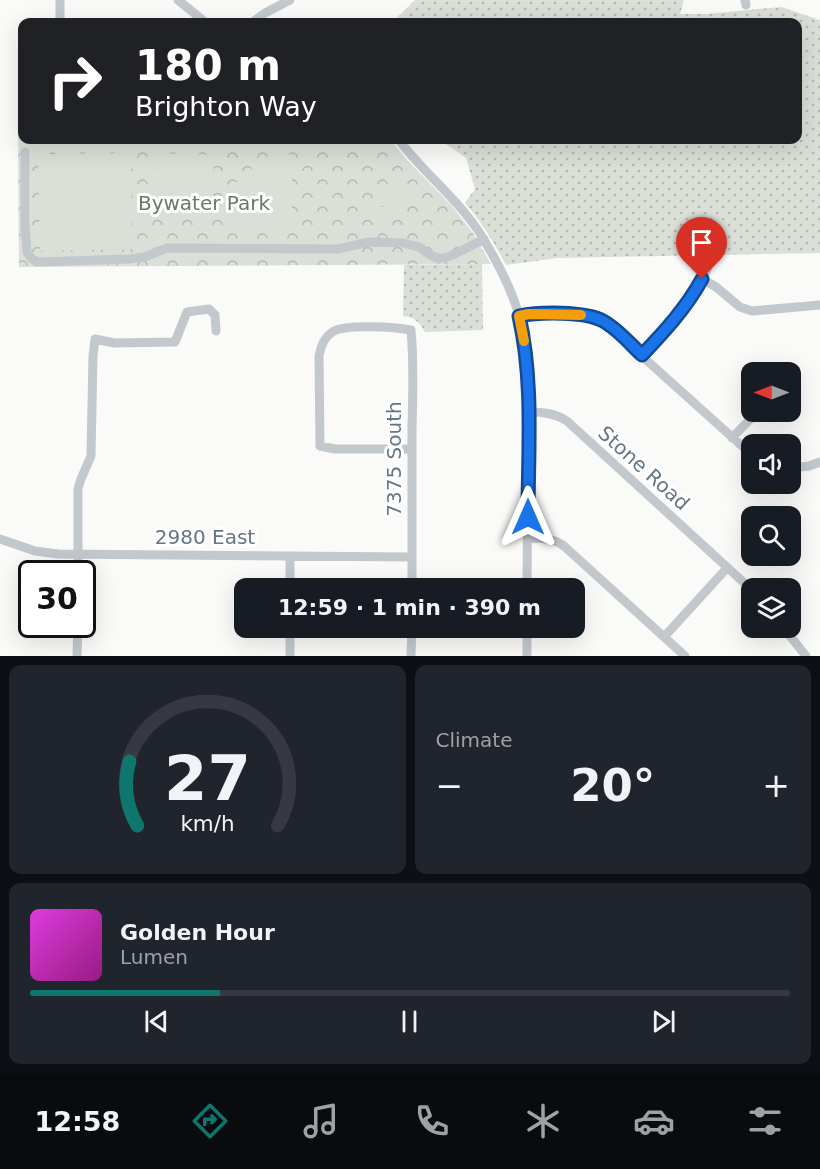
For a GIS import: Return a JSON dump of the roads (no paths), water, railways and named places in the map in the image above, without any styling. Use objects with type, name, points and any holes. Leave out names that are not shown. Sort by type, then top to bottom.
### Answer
[{"type":"street","points":[[60,0],[60,18]]},
{"type":"street","points":[[178,0],[200,18]]},
{"type":"street","points":[[258,18],[290,0]]},
{"type":"street","points":[[402,144],[466,214],[484,239],[502,272],[519,316],[526,355],[528,384],[527,578]]},
{"type":"street","points":[[25,152],[27,252],[37,262],[129,259],[145,257],[167,248],[338,249],[369,242],[403,243],[419,247],[437,258],[445,258],[484,239]]},
{"type":"street","points":[[642,355],[676,318],[693,295],[708,267]]},
{"type":"street","points":[[702,279],[716,287],[740,307],[752,311],[820,305]]},
{"type":"street","points":[[78,560],[78,489],[91,456],[95,339],[114,343],[175,342],[187,312],[209,309],[215,315],[216,331]]},
{"type":"street","points":[[519,316],[529,314],[578,315],[596,318],[612,327],[741,446]]},
{"type":"street","name":"7375 South","points":[[412,449],[335,449],[320,446],[321,345],[334,331],[344,328],[396,327],[411,330],[413,350],[412,578]]},
{"type":"street","name":"Stone Road","points":[[528,412],[548,413],[567,421],[741,580]]},
{"type":"street","points":[[732,438],[747,422]]},
{"type":"street","points":[[801,467],[820,462]]},
{"type":"street","points":[[528,538],[553,540],[564,546],[685,656]]},
{"type":"street","name":"2980 East","points":[[0,540],[35,551],[58,554],[412,557]]},
{"type":"street","points":[[290,556],[290,578]]},
{"type":"street","points":[[664,637],[727,568]]},
{"type":"street","points":[[77,656],[78,638]]},
{"type":"street","points":[[290,638],[290,656]]},
{"type":"street","points":[[411,638],[411,656]]},
{"type":"street","points":[[527,638],[527,656]]},
{"type":"street","points":[[792,638],[806,656]]},
{"type":"park label","name":"Bywater Park","points":[[204,203]]}]
